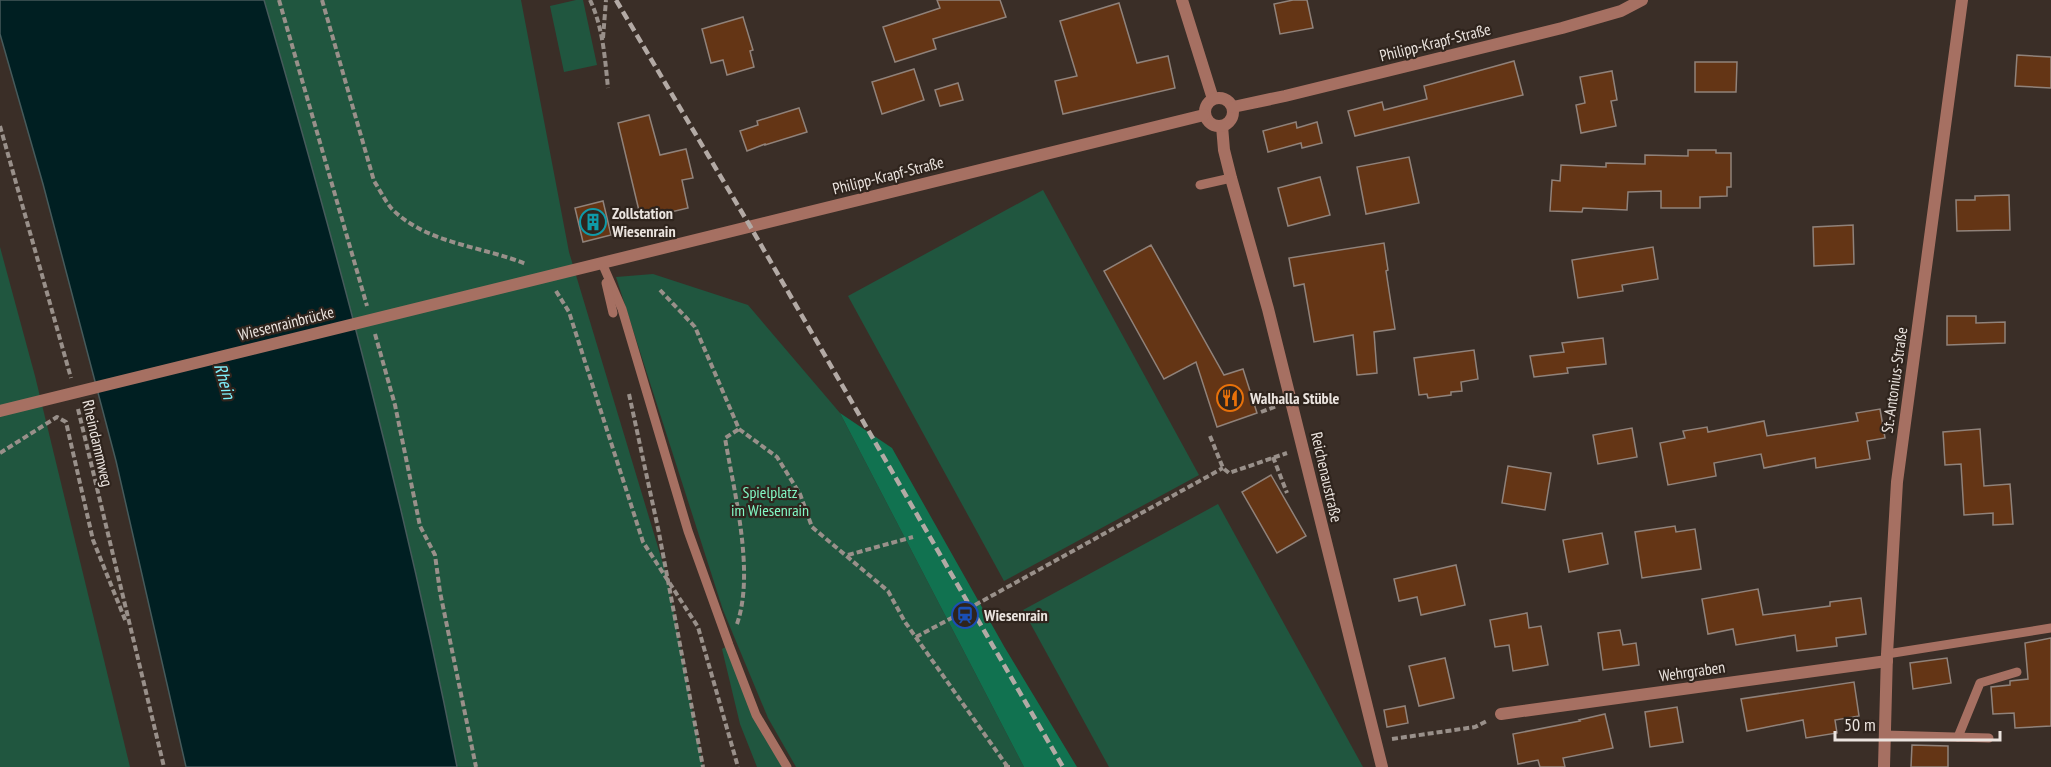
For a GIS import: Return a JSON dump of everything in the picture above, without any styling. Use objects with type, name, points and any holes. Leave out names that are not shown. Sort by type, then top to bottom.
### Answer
[{"type":"street","points":[[1182,0],[1213,99]]},
{"type":"street","name":"Philipp-Krapf-Straße","points":[[1233,107],[1562,28],[1621,11],[1642,0]]},
{"type":"street","name":"St.-Antonius-Straße","points":[[1884,767],[1887,658],[1897,482],[1962,0]]},
{"type":"street","points":[[1224,98],[1233,107],[1232,119],[1222,126],[1210,124],[1204,115],[1205,107],[1213,99],[1224,98]]},
{"type":"street","name":"Philipp-Krapf-Straße","points":[[579,268],[1204,115]]},
{"type":"street","name":"Reichenaustraße","points":[[1222,126],[1224,150],[1268,309],[1382,767]]},
{"type":"street","name":"Wiesenrainbrücke","points":[[0,411],[579,268]]},
{"type":"street","name":"Wehrgraben","points":[[1502,714],[1887,658]]},
{"type":"lane","points":[[1200,185],[1231,178]]},
{"type":"lane","points":[[602,263],[613,313]]},
{"type":"lane","points":[[602,263],[622,309],[688,531],[727,640],[756,715],[787,767]]},
{"type":"lane","points":[[1887,658],[2051,628]]},
{"type":"lane","points":[[1958,737],[1980,683],[2017,672]]},
{"type":"lane","points":[[1885,735],[1989,738]]},
{"type":"path","points":[[279,0],[369,315]]},
{"type":"path","points":[[590,0],[595,10],[603,46],[608,88]]},
{"type":"path","points":[[603,46],[606,0]]},
{"type":"path","name":"Rheindammweg","points":[[0,126],[72,384]]},
{"type":"path","points":[[660,290],[695,327],[739,429],[777,458],[800,494],[812,527],[888,591],[905,622],[1007,767]]},
{"type":"path","points":[[373,326],[395,405],[420,526],[435,555],[476,767]]},
{"type":"path","points":[[628,389],[659,533],[703,767]]},
{"type":"path","points":[[1261,412],[1281,404]]},
{"type":"path","name":"Rheindammweg","points":[[78,407],[130,633],[164,767]]},
{"type":"path","points":[[0,453],[57,417],[66,422],[93,540],[130,633]]},
{"type":"path","points":[[727,640],[738,622],[744,593],[743,548],[725,438],[739,429]]},
{"type":"path","points":[[1210,436],[1223,468],[1229,473],[1274,457],[1287,493]]},
{"type":"path","points":[[975,605],[1223,468]]},
{"type":"path","points":[[847,555],[913,537]]},
{"type":"path","points":[[666,577],[698,627],[738,767]]},
{"type":"path","points":[[916,637],[959,614]]},
{"type":"path","points":[[1386,740],[1475,727],[1502,714]]},
{"type":"green space","points":[[261,0],[521,0],[569,252],[667,577],[703,767],[454,767]]},
{"type":"green space","points":[[583,0],[597,65],[564,72],[550,6]]},
{"type":"green space","points":[[1043,190],[1199,475],[1004,581],[848,296]]},
{"type":"green space","points":[[0,247],[35,376],[130,767],[0,767]]},
{"type":"green space","name":"Spielplatz im Wiesenrain","points":[[653,274],[748,305],[840,413],[1024,767],[796,767],[768,718],[723,610],[616,277]]},
{"type":"green space","points":[[840,413],[892,448],[1005,648],[1077,767],[1024,767]]},
{"type":"green space","points":[[1218,504],[1363,767],[1109,767],[1023,610]]},
{"type":"green space","points":[[729,645],[756,715],[787,767],[757,767],[740,724],[722,649]]},
{"type":"water","name":"Rhein","points":[[0,0],[264,0],[369,381],[416,573],[457,767],[186,767],[116,461],[43,184],[0,34]]},
{"type":"building","points":[[937,0],[1000,0],[1006,17],[933,39],[936,49],[895,62],[883,27],[940,8]]},
{"type":"building","points":[[1307,0],[1313,28],[1280,34],[1274,4]]},
{"type":"building","points":[[1119,3],[1137,63],[1168,56],[1175,88],[1063,114],[1055,81],[1077,76],[1060,21]]},
{"type":"building","points":[[743,17],[753,50],[750,51],[754,67],[727,75],[723,60],[711,63],[702,29]]},
{"type":"building","points":[[2017,55],[2051,57],[2051,88],[2015,86]]},
{"type":"building","points":[[1514,61],[1523,95],[1355,136],[1348,111],[1382,102],[1384,110],[1427,99],[1424,86]]},
{"type":"building","points":[[1695,62],[1737,62],[1736,92],[1695,92]]},
{"type":"building","points":[[914,69],[924,100],[882,114],[872,82]]},
{"type":"building","points":[[1612,71],[1617,100],[1611,101],[1616,126],[1581,133],[1576,105],[1585,103],[1580,77]]},
{"type":"building","points":[[958,83],[963,100],[940,106],[935,90]]},
{"type":"building","points":[[799,108],[807,132],[747,151],[740,131],[758,125],[757,121]]},
{"type":"building","points":[[649,115],[660,155],[686,149],[693,178],[682,180],[688,208],[641,219],[618,123]]},
{"type":"building","points":[[1296,122],[1297,128],[1317,122],[1322,143],[1302,148],[1301,143],[1268,152],[1263,131]]},
{"type":"building","points":[[1688,150],[1716,150],[1716,153],[1731,153],[1731,187],[1727,187],[1727,196],[1700,197],[1700,208],[1661,208],[1661,191],[1628,192],[1627,210],[1583,208],[1582,212],[1550,211],[1552,180],[1560,181],[1561,165],[1606,167],[1606,163],[1645,164],[1645,155],[1688,156]]},
{"type":"building","points":[[1409,157],[1419,203],[1366,214],[1357,167]]},
{"type":"building","points":[[1320,177],[1330,215],[1288,226],[1278,188]]},
{"type":"building","points":[[2009,195],[2010,230],[1957,231],[1956,200],[1975,200],[1975,196]]},
{"type":"building","name":"Zollstation Wiesenrain","points":[[603,201],[611,235],[583,242],[575,208]]},
{"type":"building","points":[[1853,225],[1854,264],[1814,266],[1813,227]]},
{"type":"building","points":[[1384,243],[1395,329],[1374,332],[1377,373],[1357,375],[1353,335],[1314,342],[1304,284],[1294,286],[1289,258]]},
{"type":"building","points":[[1151,245],[1224,375],[1243,369],[1257,413],[1217,427],[1196,362],[1164,379],[1104,271]]},
{"type":"building","points":[[1653,247],[1658,279],[1622,285],[1623,291],[1578,298],[1572,260]]},
{"type":"building","points":[[1947,316],[1976,316],[1976,323],[2005,322],[2005,343],[1947,345]]},
{"type":"building","points":[[1603,338],[1606,364],[1567,368],[1568,373],[1534,377],[1530,356],[1564,352],[1562,343]]},
{"type":"building","points":[[1474,350],[1478,379],[1461,382],[1462,391],[1451,392],[1451,395],[1428,398],[1427,394],[1419,395],[1414,358]]},
{"type":"building","points":[[1880,409],[1885,438],[1867,441],[1870,459],[1816,468],[1815,458],[1764,468],[1761,454],[1714,463],[1716,476],[1668,485],[1660,443],[1685,438],[1683,431],[1707,427],[1708,432],[1764,421],[1767,436],[1858,421],[1856,413]]},
{"type":"building","points":[[1632,428],[1637,457],[1598,464],[1593,435]]},
{"type":"building","points":[[1980,429],[1984,486],[2010,484],[2013,524],[1993,525],[1993,513],[1964,515],[1961,464],[1945,465],[1943,432]]},
{"type":"building","points":[[1508,466],[1551,473],[1545,510],[1502,503]]},
{"type":"building","points":[[1271,475],[1306,536],[1277,553],[1242,492]]},
{"type":"building","points":[[1675,526],[1676,532],[1695,529],[1701,569],[1642,578],[1635,532]]},
{"type":"building","points":[[1602,533],[1608,564],[1569,572],[1563,540]]},
{"type":"building","points":[[1456,565],[1465,605],[1421,615],[1417,597],[1399,601],[1394,579]]},
{"type":"building","points":[[1758,589],[1763,615],[1830,606],[1830,602],[1861,598],[1866,634],[1836,638],[1837,646],[1797,651],[1795,635],[1736,645],[1733,629],[1708,634],[1702,599]]},
{"type":"building","points":[[1527,613],[1529,628],[1541,626],[1548,665],[1513,671],[1509,645],[1495,647],[1490,620]]},
{"type":"building","points":[[1620,630],[1623,645],[1636,643],[1639,665],[1603,670],[1598,633]]},
{"type":"building","points":[[2051,638],[2051,726],[2015,728],[2014,713],[1993,714],[1991,687],[2010,685],[2010,681],[2028,679],[2025,643]]},
{"type":"building","points":[[1445,658],[1454,698],[1419,706],[1409,666]]},
{"type":"building","points":[[1947,658],[1951,683],[1913,689],[1910,663]]},
{"type":"building","points":[[1854,682],[1859,716],[1835,720],[1837,733],[1806,738],[1803,720],[1747,731],[1741,699]]},
{"type":"building","points":[[1405,706],[1408,723],[1387,727],[1384,710]]},
{"type":"building","points":[[1677,707],[1683,742],[1650,747],[1645,712]]},
{"type":"building","points":[[1605,714],[1613,748],[1563,758],[1565,767],[1540,767],[1538,760],[1518,764],[1513,734]]},
{"type":"building","points":[[1912,745],[1948,746],[1948,767],[1911,767]]},
{"type":"railway","points":[[616,0],[750,226],[1063,767]]},
{"type":"place","name":"Zollstation Wiesenrain","points":[[593,222]]},
{"type":"place","name":"Walhalla Stüble","points":[[1230,398]]},
{"type":"place","name":"Wiesenrain","points":[[965,615]]}]
